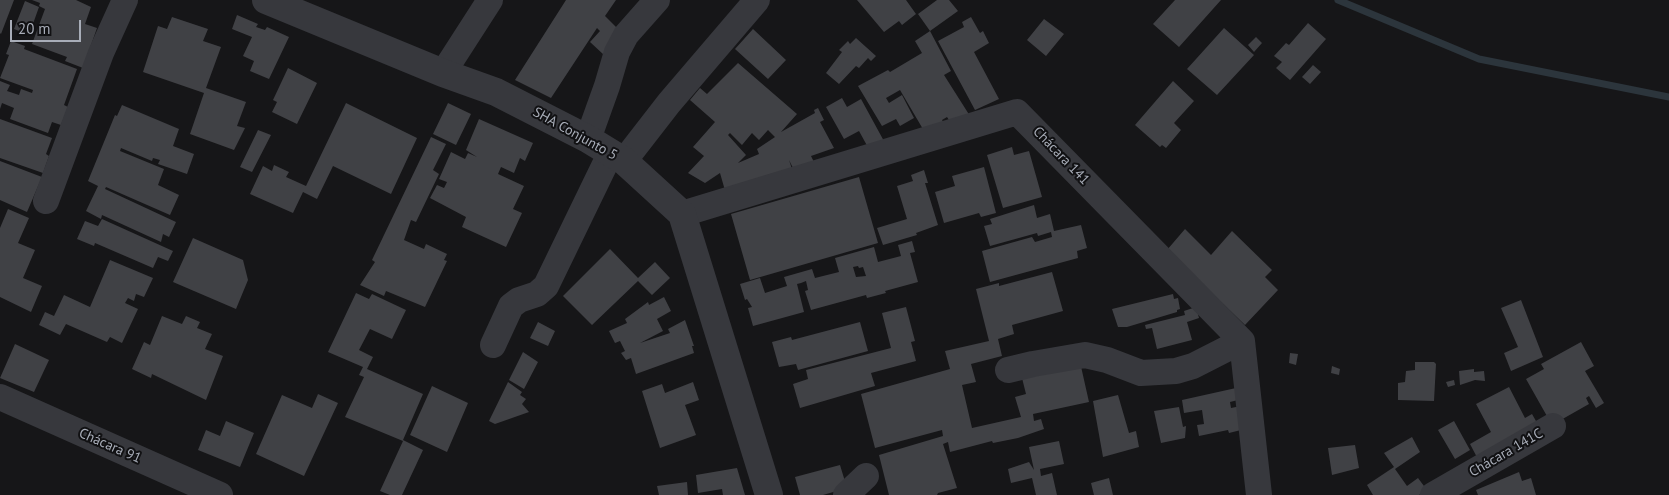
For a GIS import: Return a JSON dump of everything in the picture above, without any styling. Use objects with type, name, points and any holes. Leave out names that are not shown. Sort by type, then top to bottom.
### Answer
[{"type":"street","points":[[46,201],[101,53],[124,0]]},
{"type":"street","name":"SHA Conjunto 5","points":[[266,0],[443,73],[496,92],[588,139],[617,158],[682,214]]},
{"type":"street","points":[[443,73],[490,0]]},
{"type":"street","points":[[588,139],[608,86],[617,52],[626,35],[656,0]]},
{"type":"street","points":[[494,345],[511,306],[519,300],[537,294],[546,286],[617,158],[669,103],[757,0]]},
{"type":"street","name":"Chácara 141","points":[[682,214],[1017,112],[1242,341]]},
{"type":"street","points":[[682,214],[769,495]]},
{"type":"street","points":[[1008,370],[1085,355],[1107,360],[1141,373],[1176,372],[1193,366],[1242,341],[1259,495]]},
{"type":"street","name":"Chácara 91","points":[[0,397],[220,495]]},
{"type":"street","name":"Chácara 141C","points":[[1433,495],[1553,426]]},
{"type":"street","points":[[846,495],[866,476]]},
{"type":"building","points":[[0,0],[14,0],[1,34],[0,33]]},
{"type":"building","points":[[32,0],[76,0],[91,7],[85,24],[97,28],[83,68],[65,61],[67,57],[32,44],[45,9],[39,6],[40,3]]},
{"type":"building","points":[[566,0],[616,0],[605,16],[623,34],[604,55],[590,42],[600,31],[597,28],[551,98],[515,80]]},
{"type":"building","points":[[857,0],[906,0],[916,14],[902,25],[899,21],[884,32]]},
{"type":"building","points":[[937,0],[949,0],[958,11],[930,31],[918,14]]},
{"type":"building","points":[[1175,0],[1221,0],[1179,47],[1153,24]]},
{"type":"building","points":[[25,1],[39,7],[29,35],[14,29]]},
{"type":"building","points":[[237,15],[258,24],[256,27],[265,30],[267,27],[289,37],[269,79],[250,71],[254,61],[243,56],[252,37],[232,29]]},
{"type":"building","points":[[172,17],[208,29],[203,41],[221,47],[206,88],[246,102],[237,126],[245,128],[234,150],[190,134],[204,93],[143,72],[158,26],[167,29]]},
{"type":"building","points":[[971,17],[980,33],[983,31],[989,43],[974,52],[999,99],[975,110],[938,41],[964,27],[962,22]]},
{"type":"building","points":[[1044,19],[1064,34],[1046,56],[1027,40]]},
{"type":"building","points":[[1308,23],[1326,39],[1290,80],[1276,68],[1282,62],[1274,56],[1286,43],[1289,45]]},
{"type":"building","points":[[1224,28],[1254,55],[1217,95],[1187,69]]},
{"type":"building","points":[[753,29],[786,60],[768,79],[735,49]]},
{"type":"building","points":[[930,31],[951,71],[944,75],[970,116],[953,126],[947,117],[942,120],[945,125],[927,136],[900,90],[886,98],[889,103],[902,95],[914,118],[900,126],[896,119],[882,126],[858,86],[888,70],[890,72],[922,53],[915,41]]},
{"type":"building","points":[[1256,37],[1262,43],[1254,52],[1248,45]]},
{"type":"building","points":[[856,38],[876,56],[871,61],[868,58],[859,68],[856,66],[839,84],[826,73],[842,52],[839,50],[848,41],[850,44]]},
{"type":"building","points":[[11,41],[25,46],[24,49],[77,69],[64,105],[68,107],[61,125],[52,122],[48,133],[10,119],[14,108],[2,103],[0,109],[0,81],[10,85],[7,91],[19,95],[21,89],[32,93],[33,90],[0,78],[9,55],[6,54]]},
{"type":"building","points":[[738,63],[797,114],[781,132],[815,113],[814,110],[818,108],[824,120],[820,122],[834,148],[811,156],[818,170],[797,176],[789,160],[794,175],[726,194],[720,173],[705,183],[688,173],[704,156],[693,147],[715,122],[690,100],[700,88],[707,94]],"holes":[[[768,130],[775,137],[757,149],[759,154],[738,163],[746,155],[728,135],[730,133],[742,145],[752,133],[759,140]]]},
{"type":"building","points":[[1313,65],[1321,72],[1310,84],[1302,77]]},
{"type":"building","points":[[288,68],[317,83],[297,124],[272,112],[277,102],[273,100]]},
{"type":"building","points":[[1173,81],[1194,101],[1174,123],[1181,130],[1166,148],[1162,145],[1160,147],[1135,125]]},
{"type":"building","points":[[842,98],[847,107],[861,99],[885,143],[870,151],[859,131],[844,139],[826,107]]},
{"type":"building","points":[[346,103],[417,138],[391,194],[333,166],[317,199],[303,192],[293,213],[250,194],[263,166],[272,171],[274,165],[289,172],[286,177],[306,186]]},
{"type":"building","points":[[448,103],[471,114],[456,145],[433,134]]},
{"type":"building","points":[[122,105],[179,129],[173,146],[194,154],[187,174],[158,164],[160,160],[153,158],[152,161],[121,148],[120,151],[164,169],[158,185],[179,195],[170,215],[106,187],[105,189],[176,222],[169,237],[163,234],[161,242],[102,215],[101,219],[86,211],[98,186],[88,181],[115,115],[117,116]]},
{"type":"building","points":[[0,119],[52,138],[46,154],[49,156],[43,173],[0,158]]},
{"type":"building","points":[[479,119],[533,143],[525,161],[520,158],[514,173],[501,167],[498,174],[524,186],[513,209],[522,213],[506,247],[462,227],[466,217],[430,198],[437,185],[444,188],[447,182],[439,179],[451,152],[465,159],[468,153],[477,157],[466,150]]},
{"type":"building","points":[[258,130],[271,135],[252,172],[240,167]]},
{"type":"building","points":[[431,137],[446,144],[433,170],[439,174],[416,222],[411,220],[404,240],[424,249],[426,244],[447,254],[444,260],[447,261],[425,307],[386,291],[384,296],[360,285],[375,262],[372,260]]},
{"type":"building","points":[[1012,147],[1014,155],[1029,151],[1042,197],[1003,208],[987,155]]},
{"type":"building","points":[[0,161],[42,177],[27,212],[0,200]]},
{"type":"building","points":[[984,167],[996,213],[981,217],[979,213],[944,223],[935,192],[955,186],[952,176]]},
{"type":"building","points":[[924,170],[928,183],[925,183],[938,225],[916,233],[917,235],[883,245],[877,228],[907,219],[897,186],[913,181],[911,175]]},
{"type":"building","points":[[859,177],[878,243],[750,280],[731,214]]},
{"type":"building","points":[[1034,205],[1037,218],[1050,214],[1054,231],[1081,225],[1087,248],[1077,251],[1078,258],[990,282],[982,251],[1032,237],[1035,242],[1052,237],[1051,232],[1038,236],[1037,233],[990,246],[984,226],[992,224],[990,219]]},
{"type":"building","points":[[8,209],[29,218],[18,243],[35,250],[23,278],[42,286],[31,312],[0,297],[0,228]]},
{"type":"building","points":[[102,219],[173,251],[168,261],[158,257],[153,268],[95,243],[94,246],[77,239],[85,221],[98,226]]},
{"type":"building","points":[[1185,229],[1211,255],[1232,231],[1272,270],[1265,277],[1278,290],[1245,325],[1167,250]]},
{"type":"building","points":[[193,238],[243,260],[248,280],[236,309],[173,282]]},
{"type":"building","points":[[912,241],[915,252],[910,253],[918,282],[867,298],[866,295],[811,310],[805,291],[808,290],[806,281],[797,284],[804,312],[753,326],[748,308],[752,307],[747,299],[745,300],[740,284],[760,278],[765,293],[787,286],[784,277],[812,269],[815,278],[839,272],[835,258],[874,247],[878,262],[901,256],[898,245]],"holes":[[[858,266],[859,268],[863,267],[866,276],[856,277],[853,267]]]},
{"type":"building","points":[[610,249],[638,278],[655,262],[670,278],[652,295],[638,281],[592,325],[563,296]]},
{"type":"building","points":[[110,260],[153,278],[144,297],[136,294],[134,301],[128,298],[125,303],[138,309],[122,343],[110,337],[107,342],[66,324],[60,335],[39,325],[45,312],[54,316],[64,295],[90,307]]},
{"type":"building","points":[[1052,272],[1063,311],[1012,325],[1014,334],[998,339],[1002,356],[971,364],[976,382],[962,385],[972,428],[1021,417],[1015,397],[1026,394],[1021,374],[1080,362],[1089,402],[1033,414],[1034,421],[1041,419],[1044,429],[1018,438],[993,443],[992,441],[950,452],[948,442],[943,444],[957,488],[938,493],[937,495],[889,495],[879,455],[943,436],[942,430],[875,448],[861,394],[950,369],[945,351],[989,341],[976,289],[999,283],[999,286]]},
{"type":"building","points":[[356,293],[369,299],[372,294],[406,310],[392,339],[370,329],[359,350],[373,357],[367,369],[423,394],[403,440],[423,450],[402,495],[390,495],[380,491],[403,441],[345,417],[364,377],[359,375],[363,367],[328,352]]},
{"type":"building","points":[[1173,294],[1174,299],[1178,298],[1180,309],[1177,312],[1127,327],[1118,327],[1112,309]]},
{"type":"building","points":[[664,297],[671,311],[657,319],[663,331],[640,343],[670,333],[668,329],[685,320],[694,346],[692,346],[694,353],[636,374],[631,358],[626,360],[621,353],[625,351],[620,341],[615,343],[609,331],[627,323],[625,319],[648,302],[649,305]]},
{"type":"building","points":[[1521,300],[1543,357],[1511,371],[1504,353],[1518,347],[1501,308]]},
{"type":"building","points":[[906,307],[915,341],[911,342],[916,361],[871,373],[875,386],[800,408],[793,384],[808,379],[806,370],[891,348],[882,313]]},
{"type":"building","points":[[1196,307],[1199,318],[1187,322],[1192,340],[1157,349],[1152,328],[1146,329],[1145,325],[1185,315],[1184,311]]},
{"type":"building","points":[[162,316],[182,324],[186,316],[200,322],[197,328],[212,334],[205,349],[223,356],[206,400],[152,374],[151,378],[132,369],[144,342],[150,345]]},
{"type":"building","points":[[538,322],[555,331],[548,346],[530,338]]},
{"type":"building","points":[[860,322],[868,351],[798,370],[796,364],[779,367],[772,342],[791,337],[792,340]]},
{"type":"building","points":[[1581,342],[1594,366],[1585,371],[1604,403],[1596,408],[1589,396],[1586,398],[1589,404],[1552,425],[1526,379],[1544,369],[1541,364]]},
{"type":"building","points":[[15,344],[49,360],[34,392],[0,378]]},
{"type":"building","points":[[523,352],[538,362],[524,389],[509,380]]},
{"type":"building","points":[[1290,353],[1298,354],[1296,365],[1289,363]]},
{"type":"building","points":[[1415,362],[1434,362],[1436,364],[1434,401],[1398,400],[1398,383],[1405,382],[1406,371],[1415,370]]},
{"type":"building","points":[[1332,366],[1340,369],[1339,375],[1331,373]]},
{"type":"building","points":[[1474,369],[1474,372],[1484,371],[1485,381],[1475,380],[1460,385],[1459,371]]},
{"type":"building","points":[[1454,380],[1455,385],[1448,387],[1446,382]]},
{"type":"building","points":[[508,382],[522,392],[520,395],[526,399],[522,404],[529,412],[495,424],[489,421]]},
{"type":"building","points":[[693,382],[699,400],[685,405],[696,435],[660,448],[642,391],[662,384],[665,393]]},
{"type":"building","points":[[432,386],[468,403],[447,452],[410,435]]},
{"type":"building","points":[[1509,387],[1525,418],[1532,414],[1540,428],[1480,463],[1470,444],[1491,432],[1476,404]]},
{"type":"building","points":[[1236,388],[1238,400],[1230,402],[1231,408],[1241,406],[1245,429],[1229,433],[1228,430],[1199,436],[1197,425],[1204,424],[1202,410],[1184,413],[1182,400]]},
{"type":"building","points":[[318,394],[338,403],[304,476],[256,454],[282,395],[312,408]]},
{"type":"building","points":[[1118,395],[1129,433],[1136,431],[1139,447],[1103,457],[1093,401]]},
{"type":"building","points":[[1179,407],[1183,427],[1186,426],[1185,438],[1161,443],[1154,411]]},
{"type":"building","points":[[226,421],[254,433],[240,467],[198,450],[206,430],[220,436]]},
{"type":"building","points":[[1454,421],[1470,450],[1455,459],[1438,430]]},
{"type":"building","points":[[1412,437],[1420,452],[1395,469],[1407,486],[1418,478],[1427,490],[1419,495],[1373,495],[1367,485],[1394,467],[1384,453]]},
{"type":"building","points":[[1059,441],[1064,464],[1040,469],[1041,476],[1052,473],[1057,495],[1036,495],[1032,478],[1011,483],[1008,469],[1029,462],[1034,470],[1029,447]]},
{"type":"building","points":[[1355,445],[1359,468],[1332,475],[1328,448]]},
{"type":"building","points":[[840,465],[847,488],[823,495],[800,495],[795,477]]},
{"type":"building","points":[[737,468],[745,495],[723,495],[722,489],[698,493],[696,475]]},
{"type":"building","points":[[1519,472],[1522,481],[1531,478],[1536,495],[1478,495],[1476,490]]},
{"type":"building","points":[[1109,478],[1113,495],[1094,495],[1091,483]]},
{"type":"building","points":[[687,482],[688,495],[659,495],[657,486]]},
{"type":"waterway","points":[[1338,0],[1479,59],[1669,97]]}]
